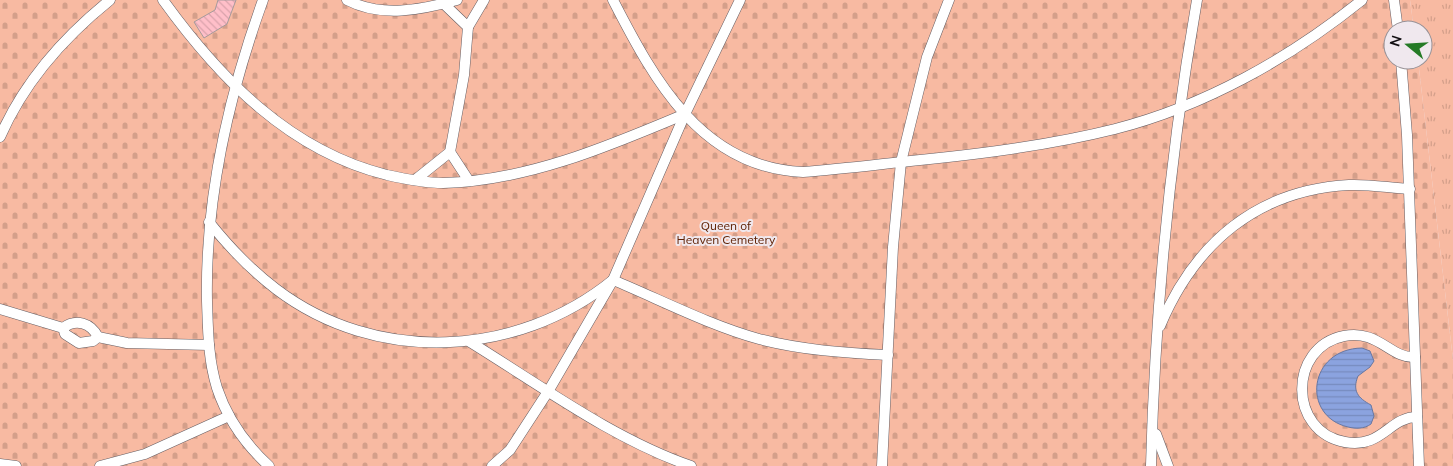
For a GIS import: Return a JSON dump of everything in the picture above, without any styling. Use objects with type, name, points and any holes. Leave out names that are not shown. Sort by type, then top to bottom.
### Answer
[{"type":"lane","points":[[0,136],[27,88],[48,60],[81,25],[110,0]]},
{"type":"lane","points":[[163,0],[198,47],[236,86],[278,124],[316,148],[357,166],[415,180],[441,183],[470,181],[524,171],[596,150],[685,114]]},
{"type":"lane","points":[[264,0],[236,86],[218,158],[207,250],[208,345],[217,386],[229,416],[241,435],[269,466]]},
{"type":"lane","points":[[347,0],[366,8],[387,11],[412,10],[457,0]]},
{"type":"lane","points":[[415,180],[450,152],[460,100],[468,27],[484,0]]},
{"type":"lane","points":[[613,0],[646,60],[685,114],[707,137],[747,160],[775,169],[803,172],[1010,150],[1116,129],[1221,90],[1252,74],[1324,29],[1362,0]]},
{"type":"lane","points":[[492,466],[510,450],[549,390],[613,280],[685,114],[740,0]]},
{"type":"lane","points":[[882,466],[894,224],[901,162],[927,57],[949,0]]},
{"type":"lane","points":[[1151,466],[1156,334],[1165,228],[1180,106],[1197,0]]},
{"type":"lane","points":[[1394,0],[1397,20]]},
{"type":"lane","points":[[444,4],[468,27]]},
{"type":"lane","points":[[1402,70],[1410,189],[1419,466]]},
{"type":"lane","points":[[450,152],[470,181]]},
{"type":"lane","points":[[1156,334],[1168,306],[1202,254],[1220,236],[1266,204],[1291,195],[1350,185],[1410,189]]},
{"type":"lane","points":[[209,222],[234,251],[276,289],[338,324],[359,332],[395,339],[470,342],[512,332],[556,316],[596,294],[613,280]]},
{"type":"lane","points":[[613,280],[737,332],[759,339],[818,350],[888,355]]},
{"type":"lane","points":[[0,309],[63,328]]},
{"type":"lane","points":[[63,328],[68,324],[80,323],[93,328],[98,337],[127,343],[208,345]]},
{"type":"lane","points":[[63,328],[65,334],[79,343],[93,341],[98,337]]},
{"type":"lane","points":[[1415,357],[1404,356],[1382,342],[1364,336],[1336,338],[1314,354],[1304,370],[1300,389],[1304,407],[1313,424],[1327,436],[1345,442],[1373,440],[1389,431],[1403,419],[1417,417]]},
{"type":"lane","points":[[470,342],[628,438],[691,466]]},
{"type":"lane","points":[[100,466],[145,454],[229,416]]},
{"type":"lane","points":[[1152,422],[1160,449],[1168,466]]},
{"type":"lane","points":[[507,466],[510,450]]},
{"type":"lane","points":[[0,464],[16,466]]},
{"type":"green space","name":"Queen of Heaven Cemetery","points":[[0,0],[1410,0],[1413,20],[1383,20],[1383,70],[1419,70],[1453,360],[1453,466],[0,466]]},
{"type":"green space","points":[[1410,0],[1453,0],[1453,360],[1419,70],[1433,70],[1433,20],[1413,20]]},
{"type":"water","points":[[1362,348],[1370,351],[1374,361],[1370,367],[1358,376],[1356,390],[1363,400],[1371,405],[1374,416],[1371,424],[1368,426],[1354,428],[1333,420],[1323,410],[1318,397],[1317,384],[1321,371],[1330,359],[1344,351]]},
{"type":"building","points":[[218,0],[236,0],[227,24],[204,38],[194,22],[215,10]]}]
